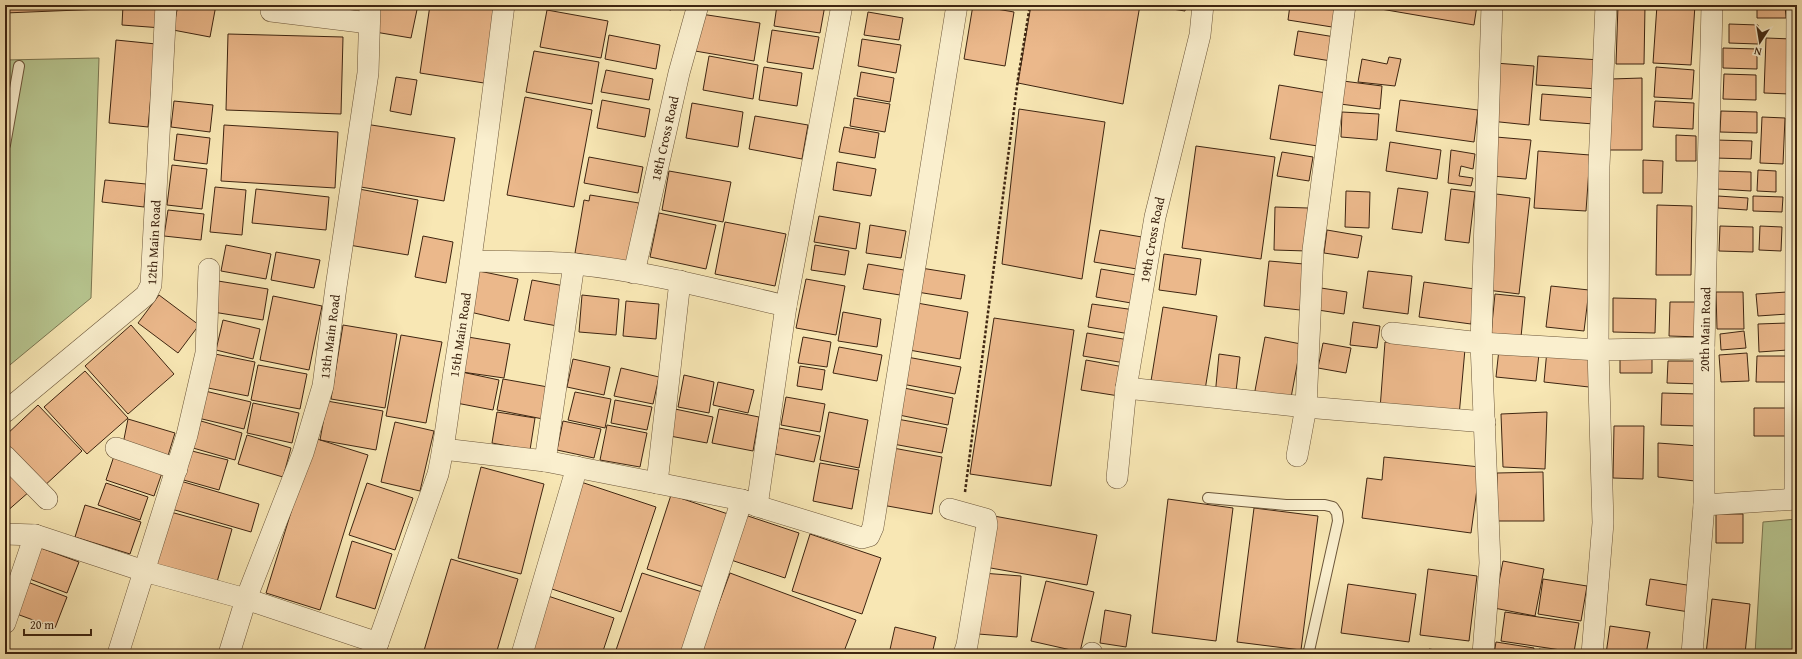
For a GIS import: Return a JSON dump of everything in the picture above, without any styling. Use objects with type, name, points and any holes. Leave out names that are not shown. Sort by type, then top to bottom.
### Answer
[{"type":"street","name":"12th Main Road","points":[[5,412],[146,295],[151,285],[166,5]]},
{"type":"street","points":[[272,5],[271,11],[369,14]]},
{"type":"street","name":"15th Main Road","points":[[376,648],[438,474],[443,449],[453,376],[472,261],[504,5]]},
{"type":"street","name":"18th Cross Road","points":[[634,272],[679,74],[698,5]]},
{"type":"street","points":[[691,654],[750,503],[842,5]]},
{"type":"street","points":[[443,449],[545,461],[657,483],[750,503],[862,538],[869,536],[873,527],[957,5]]},
{"type":"street","name":"19th Cross Road","points":[[1117,478],[1126,388],[1154,217],[1200,35],[1203,5]]},
{"type":"street","points":[[1297,456],[1306,407],[1313,250],[1345,5]]},
{"type":"street","points":[[1483,654],[1490,563],[1481,343],[1492,5]]},
{"type":"street","points":[[1592,654],[1603,523],[1598,350],[1599,166],[1606,5]]},
{"type":"street","name":"20th Main Road","points":[[1692,654],[1704,505],[1704,348],[1712,5]]},
{"type":"street","points":[[1704,505],[1796,499],[1797,5]]},
{"type":"street","name":"13th Main Road","points":[[229,654],[246,599],[303,453],[323,386],[336,287],[368,73],[369,14]]},
{"type":"street","points":[[472,261],[574,264],[634,272],[680,281],[786,306]]},
{"type":"street","points":[[545,461],[574,264]]},
{"type":"street","points":[[118,654],[187,435],[206,353],[210,269]]},
{"type":"street","points":[[657,483],[680,281]]},
{"type":"street","points":[[1392,333],[1481,343],[1598,350],[1704,348]]},
{"type":"street","points":[[1126,388],[1306,407],[1485,422]]},
{"type":"street","points":[[116,448],[177,469]]},
{"type":"street","points":[[5,456],[47,499]]},
{"type":"street","points":[[522,654],[577,467]]},
{"type":"street","points":[[956,511],[986,519],[987,525],[967,645],[964,654]]},
{"type":"street","points":[[5,534],[35,535],[144,571],[246,599],[376,648]]},
{"type":"street","points":[[5,623],[35,535]]},
{"type":"lane","points":[[5,145],[19,66]]},
{"type":"lane","points":[[1208,498],[1286,505],[1325,505],[1333,507],[1337,513],[1338,520],[1309,651],[1306,654]]},
{"type":"path","points":[[956,511],[1030,5]]},
{"type":"green space","points":[[99,58],[91,298],[5,369],[5,60]]},
{"type":"green space","points":[[1797,519],[1797,654],[1755,654],[1763,522]]},
{"type":"building","points":[[5,5],[103,5],[103,9],[5,13]]},
{"type":"building","points":[[123,5],[164,5],[162,28],[122,25]]},
{"type":"building","points":[[178,5],[216,5],[210,37],[173,30]]},
{"type":"building","points":[[294,5],[351,5],[349,14]]},
{"type":"building","points":[[380,5],[418,5],[411,38],[375,32]]},
{"type":"building","points":[[430,5],[468,5],[495,9],[484,83],[420,73]]},
{"type":"building","points":[[649,5],[672,5],[671,10]]},
{"type":"building","points":[[777,5],[825,5],[820,33],[774,26]]},
{"type":"building","points":[[973,5],[1014,12],[1005,66],[964,59]]},
{"type":"building","points":[[1031,5],[1140,5],[1123,104],[1018,83]]},
{"type":"building","points":[[1147,5],[1186,5],[1185,11]]},
{"type":"building","points":[[1290,5],[1336,5],[1332,27],[1288,20]]},
{"type":"building","points":[[1375,5],[1477,5],[1474,25],[1375,8]]},
{"type":"building","points":[[1618,5],[1645,6],[1644,64],[1616,64]]},
{"type":"building","points":[[1657,5],[1695,5],[1691,65],[1653,63]]},
{"type":"building","points":[[1757,5],[1785,5],[1786,18],[1757,18]]},
{"type":"building","points":[[547,10],[608,21],[601,58],[540,47]]},
{"type":"building","points":[[868,12],[903,18],[899,40],[864,35]]},
{"type":"building","points":[[701,14],[760,23],[754,61],[695,51]]},
{"type":"building","points":[[1729,24],[1758,25],[1758,44],[1729,43]]},
{"type":"building","points":[[772,30],[819,37],[813,69],[767,62]]},
{"type":"building","points":[[1298,31],[1335,37],[1331,61],[1294,55]]},
{"type":"building","points":[[228,34],[343,37],[341,114],[226,110]]},
{"type":"building","points":[[609,35],[660,45],[656,69],[605,59]]},
{"type":"building","points":[[1766,38],[1792,39],[1790,94],[1764,93]]},
{"type":"building","points":[[862,39],[901,45],[896,73],[858,66]]},
{"type":"building","points":[[116,40],[156,44],[148,127],[109,123]]},
{"type":"building","points":[[1723,48],[1757,49],[1757,69],[1723,68]]},
{"type":"building","points":[[534,51],[599,62],[592,104],[526,92]]},
{"type":"building","points":[[709,56],[758,65],[753,99],[703,90]]},
{"type":"building","points":[[1538,56],[1600,60],[1598,89],[1536,85]]},
{"type":"building","points":[[1389,57],[1401,59],[1395,86],[1358,82],[1362,59],[1387,64]]},
{"type":"building","points":[[1495,63],[1534,66],[1529,125],[1490,121]]},
{"type":"building","points":[[764,67],[802,73],[797,106],[759,100]]},
{"type":"building","points":[[1656,67],[1694,70],[1692,99],[1654,97]]},
{"type":"building","points":[[606,70],[653,79],[649,100],[601,92]]},
{"type":"building","points":[[861,72],[894,78],[890,102],[857,96]]},
{"type":"building","points":[[1724,74],[1756,75],[1756,100],[1723,99]]},
{"type":"building","points":[[396,77],[417,80],[411,115],[390,111]]},
{"type":"building","points":[[1642,78],[1642,150],[1607,150],[1611,79]]},
{"type":"building","points":[[1343,81],[1382,86],[1380,109],[1340,104]]},
{"type":"building","points":[[1279,85],[1326,93],[1318,146],[1270,139]]},
{"type":"building","points":[[1542,94],[1596,98],[1594,124],[1540,120]]},
{"type":"building","points":[[525,97],[592,110],[574,207],[507,195]]},
{"type":"building","points":[[854,98],[890,104],[885,132],[850,126]]},
{"type":"building","points":[[602,100],[650,109],[645,137],[597,128]]},
{"type":"building","points":[[1400,100],[1478,110],[1474,142],[1396,131]]},
{"type":"building","points":[[174,101],[213,105],[210,132],[171,127]]},
{"type":"building","points":[[1655,101],[1694,103],[1693,129],[1653,127]]},
{"type":"building","points":[[692,103],[743,112],[738,147],[686,138]]},
{"type":"building","points":[[1019,109],[1105,122],[1082,279],[1002,264]]},
{"type":"building","points":[[1721,111],[1757,112],[1757,133],[1720,132]]},
{"type":"building","points":[[1342,112],[1379,114],[1377,140],[1341,137]]},
{"type":"building","points":[[755,116],[808,125],[802,159],[749,149]]},
{"type":"building","points":[[1762,117],[1785,118],[1783,164],[1760,163]]},
{"type":"building","points":[[365,124],[455,138],[444,201],[355,186]]},
{"type":"building","points":[[224,125],[338,132],[335,188],[221,181]]},
{"type":"building","points":[[844,127],[879,133],[875,158],[839,152]]},
{"type":"building","points":[[177,134],[210,138],[207,164],[174,160]]},
{"type":"building","points":[[1676,135],[1696,136],[1696,161],[1676,161]]},
{"type":"building","points":[[1496,137],[1531,140],[1526,179],[1492,176]]},
{"type":"building","points":[[1716,140],[1752,141],[1751,159],[1715,158]]},
{"type":"building","points":[[1390,142],[1441,150],[1437,179],[1386,171]]},
{"type":"building","points":[[1196,146],[1275,157],[1261,259],[1182,248]]},
{"type":"building","points":[[1451,150],[1475,154],[1473,169],[1461,166],[1459,176],[1473,178],[1471,186],[1448,183]]},
{"type":"building","points":[[1538,151],[1590,155],[1586,211],[1534,208]]},
{"type":"building","points":[[1282,152],[1313,157],[1309,181],[1277,176]]},
{"type":"building","points":[[589,157],[643,167],[638,193],[584,183]]},
{"type":"building","points":[[1643,160],[1663,161],[1662,193],[1643,193]]},
{"type":"building","points":[[837,162],[876,169],[871,196],[833,190]]},
{"type":"building","points":[[172,165],[207,169],[202,209],[167,205]]},
{"type":"building","points":[[1758,170],[1776,171],[1776,192],[1757,191]]},
{"type":"building","points":[[669,171],[731,182],[723,222],[662,210]]},
{"type":"building","points":[[1718,171],[1751,172],[1751,191],[1717,189]]},
{"type":"building","points":[[105,180],[146,184],[144,207],[102,202]]},
{"type":"building","points":[[215,187],[246,190],[242,235],[210,232]]},
{"type":"building","points":[[1398,188],[1428,192],[1422,233],[1392,229]]},
{"type":"building","points":[[256,189],[329,197],[326,230],[252,223]]},
{"type":"building","points":[[359,189],[418,200],[408,255],[349,245]]},
{"type":"building","points":[[1451,189],[1475,192],[1469,243],[1445,240]]},
{"type":"building","points":[[1346,191],[1370,192],[1369,228],[1345,227]]},
{"type":"building","points":[[1496,194],[1530,198],[1519,294],[1487,290]]},
{"type":"building","points":[[590,195],[639,203],[628,262],[575,253],[584,200],[589,201]]},
{"type":"building","points":[[1718,196],[1748,198],[1747,210],[1718,208]]},
{"type":"building","points":[[1753,196],[1783,197],[1782,212],[1753,211]]},
{"type":"building","points":[[1657,205],[1692,206],[1691,275],[1656,275]]},
{"type":"building","points":[[1275,207],[1308,208],[1307,251],[1274,250]]},
{"type":"building","points":[[168,210],[204,214],[201,240],[164,236]]},
{"type":"building","points":[[659,213],[716,225],[706,269],[650,257]]},
{"type":"building","points":[[819,216],[860,223],[856,249],[814,242]]},
{"type":"building","points":[[725,222],[786,234],[775,286],[715,274]]},
{"type":"building","points":[[870,225],[906,231],[901,258],[866,253]]},
{"type":"building","points":[[1720,226],[1753,227],[1753,252],[1719,251]]},
{"type":"building","points":[[1760,226],[1782,227],[1781,251],[1759,250]]},
{"type":"building","points":[[1100,230],[1142,237],[1137,269],[1094,262]]},
{"type":"building","points":[[1327,230],[1362,236],[1358,258],[1324,253]]},
{"type":"building","points":[[423,236],[453,242],[446,283],[415,277]]},
{"type":"building","points":[[226,245],[271,254],[266,279],[221,271]]},
{"type":"building","points":[[815,245],[849,251],[845,275],[811,270]]},
{"type":"building","points":[[276,252],[320,260],[314,288],[271,280]]},
{"type":"building","points":[[1164,254],[1201,259],[1196,295],[1159,290]]},
{"type":"building","points":[[1269,261],[1304,264],[1300,310],[1264,306]]},
{"type":"building","points":[[868,264],[904,270],[900,295],[863,289]]},
{"type":"building","points":[[921,268],[965,275],[961,299],[917,292]]},
{"type":"building","points":[[1101,269],[1142,276],[1137,304],[1096,297]]},
{"type":"building","points":[[479,271],[518,279],[509,321],[470,312]]},
{"type":"building","points":[[1368,271],[1412,276],[1408,314],[1363,308]]},
{"type":"building","points":[[806,279],[845,286],[836,335],[796,328]]},
{"type":"building","points":[[532,280],[570,287],[563,327],[524,320]]},
{"type":"building","points":[[218,281],[268,289],[263,320],[213,312]]},
{"type":"building","points":[[1424,282],[1475,289],[1471,324],[1419,317]]},
{"type":"building","points":[[1551,286],[1589,290],[1584,331],[1546,327]]},
{"type":"building","points":[[1321,288],[1347,292],[1344,314],[1318,310]]},
{"type":"building","points":[[1716,292],[1743,292],[1744,329],[1717,329]]},
{"type":"building","points":[[1787,292],[1788,314],[1758,316],[1756,294]]},
{"type":"building","points":[[1495,294],[1525,297],[1521,337],[1491,334]]},
{"type":"building","points":[[159,295],[199,325],[178,353],[138,323]]},
{"type":"building","points":[[582,295],[619,299],[616,335],[579,332]]},
{"type":"building","points":[[273,296],[322,306],[309,370],[260,360]]},
{"type":"building","points":[[1613,298],[1656,299],[1655,333],[1613,332]]},
{"type":"building","points":[[626,301],[659,304],[656,339],[623,336]]},
{"type":"building","points":[[1670,302],[1701,302],[1701,337],[1669,336]]},
{"type":"building","points":[[917,303],[968,312],[960,359],[909,350]]},
{"type":"building","points":[[1092,304],[1135,310],[1130,334],[1088,327]]},
{"type":"building","points":[[1163,307],[1217,316],[1205,390],[1151,381]]},
{"type":"building","points":[[843,312],[881,319],[877,347],[838,341]]},
{"type":"building","points":[[994,318],[1074,330],[1051,486],[970,474]]},
{"type":"building","points":[[223,320],[260,329],[253,359],[216,350]]},
{"type":"building","points":[[1353,322],[1380,326],[1377,348],[1350,345]]},
{"type":"building","points":[[1787,323],[1788,350],[1759,352],[1758,324]]},
{"type":"building","points":[[131,325],[174,374],[128,414],[85,366]]},
{"type":"building","points":[[343,325],[397,334],[385,408],[331,399]]},
{"type":"building","points":[[1744,331],[1746,348],[1721,350],[1720,334]]},
{"type":"building","points":[[1087,333],[1129,340],[1125,363],[1083,356]]},
{"type":"building","points":[[401,335],[442,342],[426,423],[386,416]]},
{"type":"building","points":[[468,337],[510,344],[504,378],[462,372]]},
{"type":"building","points":[[803,337],[831,342],[827,367],[798,363]]},
{"type":"building","points":[[1265,337],[1301,344],[1290,403],[1254,396]]},
{"type":"building","points":[[1385,342],[1465,349],[1459,416],[1380,409]]},
{"type":"building","points":[[1323,343],[1351,348],[1346,373],[1318,368]]},
{"type":"building","points":[[839,347],[882,355],[877,381],[833,373]]},
{"type":"building","points":[[1499,349],[1539,354],[1536,381],[1496,377]]},
{"type":"building","points":[[1547,350],[1593,355],[1589,387],[1544,382]]},
{"type":"building","points":[[1620,352],[1652,352],[1652,373],[1620,373]]},
{"type":"building","points":[[1747,353],[1749,381],[1721,382],[1719,355]]},
{"type":"building","points":[[215,354],[255,362],[248,396],[208,388]]},
{"type":"building","points":[[1219,354],[1240,357],[1235,400],[1215,396]]},
{"type":"building","points":[[1757,356],[1792,356],[1792,382],[1756,382]]},
{"type":"building","points":[[907,357],[961,367],[955,394],[902,384]]},
{"type":"building","points":[[573,359],[610,367],[604,395],[567,387]]},
{"type":"building","points":[[1086,360],[1124,367],[1119,396],[1081,390]]},
{"type":"building","points":[[1668,361],[1701,361],[1701,384],[1667,383]]},
{"type":"building","points":[[258,365],[307,374],[300,409],[251,400]]},
{"type":"building","points":[[800,366],[825,370],[822,390],[797,386]]},
{"type":"building","points":[[621,368],[659,377],[653,404],[614,396]]},
{"type":"building","points":[[85,371],[128,418],[87,454],[44,407]]},
{"type":"building","points":[[457,371],[499,380],[493,410],[451,402]]},
{"type":"building","points":[[684,375],[714,382],[709,413],[678,407]]},
{"type":"building","points":[[503,379],[548,387],[543,419],[497,410]]},
{"type":"building","points":[[718,382],[754,390],[748,413],[713,405]]},
{"type":"building","points":[[904,388],[953,398],[948,425],[899,415]]},
{"type":"building","points":[[205,391],[251,402],[244,429],[198,418]]},
{"type":"building","points":[[575,392],[611,399],[605,428],[568,420]]},
{"type":"building","points":[[1662,393],[1698,394],[1697,426],[1661,425]]},
{"type":"building","points":[[786,397],[825,404],[820,432],[781,425]]},
{"type":"building","points":[[615,400],[652,407],[647,430],[611,423]]},
{"type":"building","points":[[327,401],[383,411],[376,450],[320,440]]},
{"type":"building","points":[[253,403],[299,413],[292,443],[247,433]]},
{"type":"building","points":[[38,405],[82,451],[42,488],[5,449],[5,436]]},
{"type":"building","points":[[1754,408],[1786,408],[1786,436],[1754,436]]},
{"type":"building","points":[[675,409],[713,417],[707,443],[670,436]]},
{"type":"building","points":[[719,409],[759,417],[753,451],[712,443]]},
{"type":"building","points":[[497,412],[535,418],[530,450],[492,443]]},
{"type":"building","points":[[829,412],[868,420],[859,468],[820,460]]},
{"type":"building","points":[[1547,412],[1545,469],[1503,467],[1501,414]]},
{"type":"building","points":[[128,419],[175,433],[167,459],[123,444]]},
{"type":"building","points":[[897,419],[947,428],[942,453],[893,444]]},
{"type":"building","points":[[201,421],[242,433],[235,460],[193,448]]},
{"type":"building","points":[[563,421],[601,429],[594,458],[557,450]]},
{"type":"building","points":[[395,422],[434,431],[420,491],[381,482]]},
{"type":"building","points":[[607,425],[647,433],[640,467],[600,460]]},
{"type":"building","points":[[1614,426],[1644,426],[1643,479],[1613,478]]},
{"type":"building","points":[[779,428],[820,436],[814,462],[775,454]]},
{"type":"building","points":[[247,435],[291,448],[283,477],[238,464]]},
{"type":"building","points":[[314,438],[368,455],[320,610],[266,593]]},
{"type":"building","points":[[1658,443],[1699,446],[1695,481],[1658,477]]},
{"type":"building","points":[[893,448],[942,457],[932,514],[882,505]]},
{"type":"building","points":[[188,450],[228,460],[219,490],[180,479]]},
{"type":"building","points":[[115,453],[163,470],[154,496],[106,480]]},
{"type":"building","points":[[1384,457],[1480,467],[1471,533],[1362,518],[1367,478],[1382,480]]},
{"type":"building","points":[[5,462],[30,491],[5,513]]},
{"type":"building","points":[[820,463],[859,470],[852,509],[813,501]]},
{"type":"building","points":[[481,467],[544,484],[521,574],[458,558]]},
{"type":"building","points":[[1543,472],[1544,521],[1497,521],[1497,473]]},
{"type":"building","points":[[177,480],[259,504],[251,532],[168,508]]},
{"type":"building","points":[[578,481],[656,507],[621,612],[543,586]]},
{"type":"building","points":[[106,483],[148,497],[140,520],[98,505]]},
{"type":"building","points":[[367,483],[413,498],[395,550],[349,535]]},
{"type":"building","points":[[671,495],[731,515],[707,588],[647,569]]},
{"type":"building","points":[[1168,499],[1233,508],[1216,641],[1152,633]]},
{"type":"building","points":[[85,505],[141,522],[130,554],[75,537]]},
{"type":"building","points":[[1254,508],[1318,516],[1301,650],[1237,642]]},
{"type":"building","points":[[167,511],[232,529],[217,582],[152,564]]},
{"type":"building","points":[[1716,514],[1743,514],[1743,543],[1716,543]]},
{"type":"building","points":[[745,515],[799,533],[785,578],[731,560]]},
{"type":"building","points":[[994,516],[1097,535],[1087,585],[985,567]]},
{"type":"building","points":[[810,534],[881,558],[862,614],[792,591]]},
{"type":"building","points":[[352,541],[392,554],[375,609],[336,597]]},
{"type":"building","points":[[38,547],[79,562],[67,593],[27,578]]},
{"type":"building","points":[[451,559],[518,579],[496,654],[423,654]]},
{"type":"building","points":[[1503,561],[1544,569],[1535,616],[1494,608]]},
{"type":"building","points":[[1428,569],[1477,576],[1469,641],[1420,635]]},
{"type":"building","points":[[642,573],[702,592],[682,654],[615,653]]},
{"type":"building","points":[[730,573],[856,620],[843,654],[700,654]]},
{"type":"building","points":[[982,573],[1021,576],[1017,637],[978,634]]},
{"type":"building","points":[[1543,579],[1587,586],[1581,621],[1538,614]]},
{"type":"building","points":[[1650,579],[1693,586],[1689,612],[1646,605]]},
{"type":"building","points":[[25,581],[67,597],[55,628],[14,613]]},
{"type":"building","points":[[1046,581],[1094,592],[1080,652],[1031,641]]},
{"type":"building","points":[[1348,584],[1416,594],[1409,642],[1341,633]]},
{"type":"building","points":[[545,595],[614,618],[602,654],[526,654]]},
{"type":"building","points":[[1712,599],[1750,604],[1745,654],[1706,654]]},
{"type":"building","points":[[1105,610],[1131,615],[1126,647],[1100,643]]},
{"type":"building","points":[[1505,612],[1579,623],[1574,652],[1501,641]]},
{"type":"building","points":[[1610,626],[1650,632],[1646,654],[1606,654]]},
{"type":"building","points":[[895,627],[936,637],[932,654],[889,654]]},
{"type":"building","points":[[1496,642],[1534,648],[1533,654],[1494,654]]},
{"type":"building","points":[[1429,649],[1463,654],[1428,654]]},
{"type":"building","points":[[1539,649],[1563,654],[1538,654]]}]
